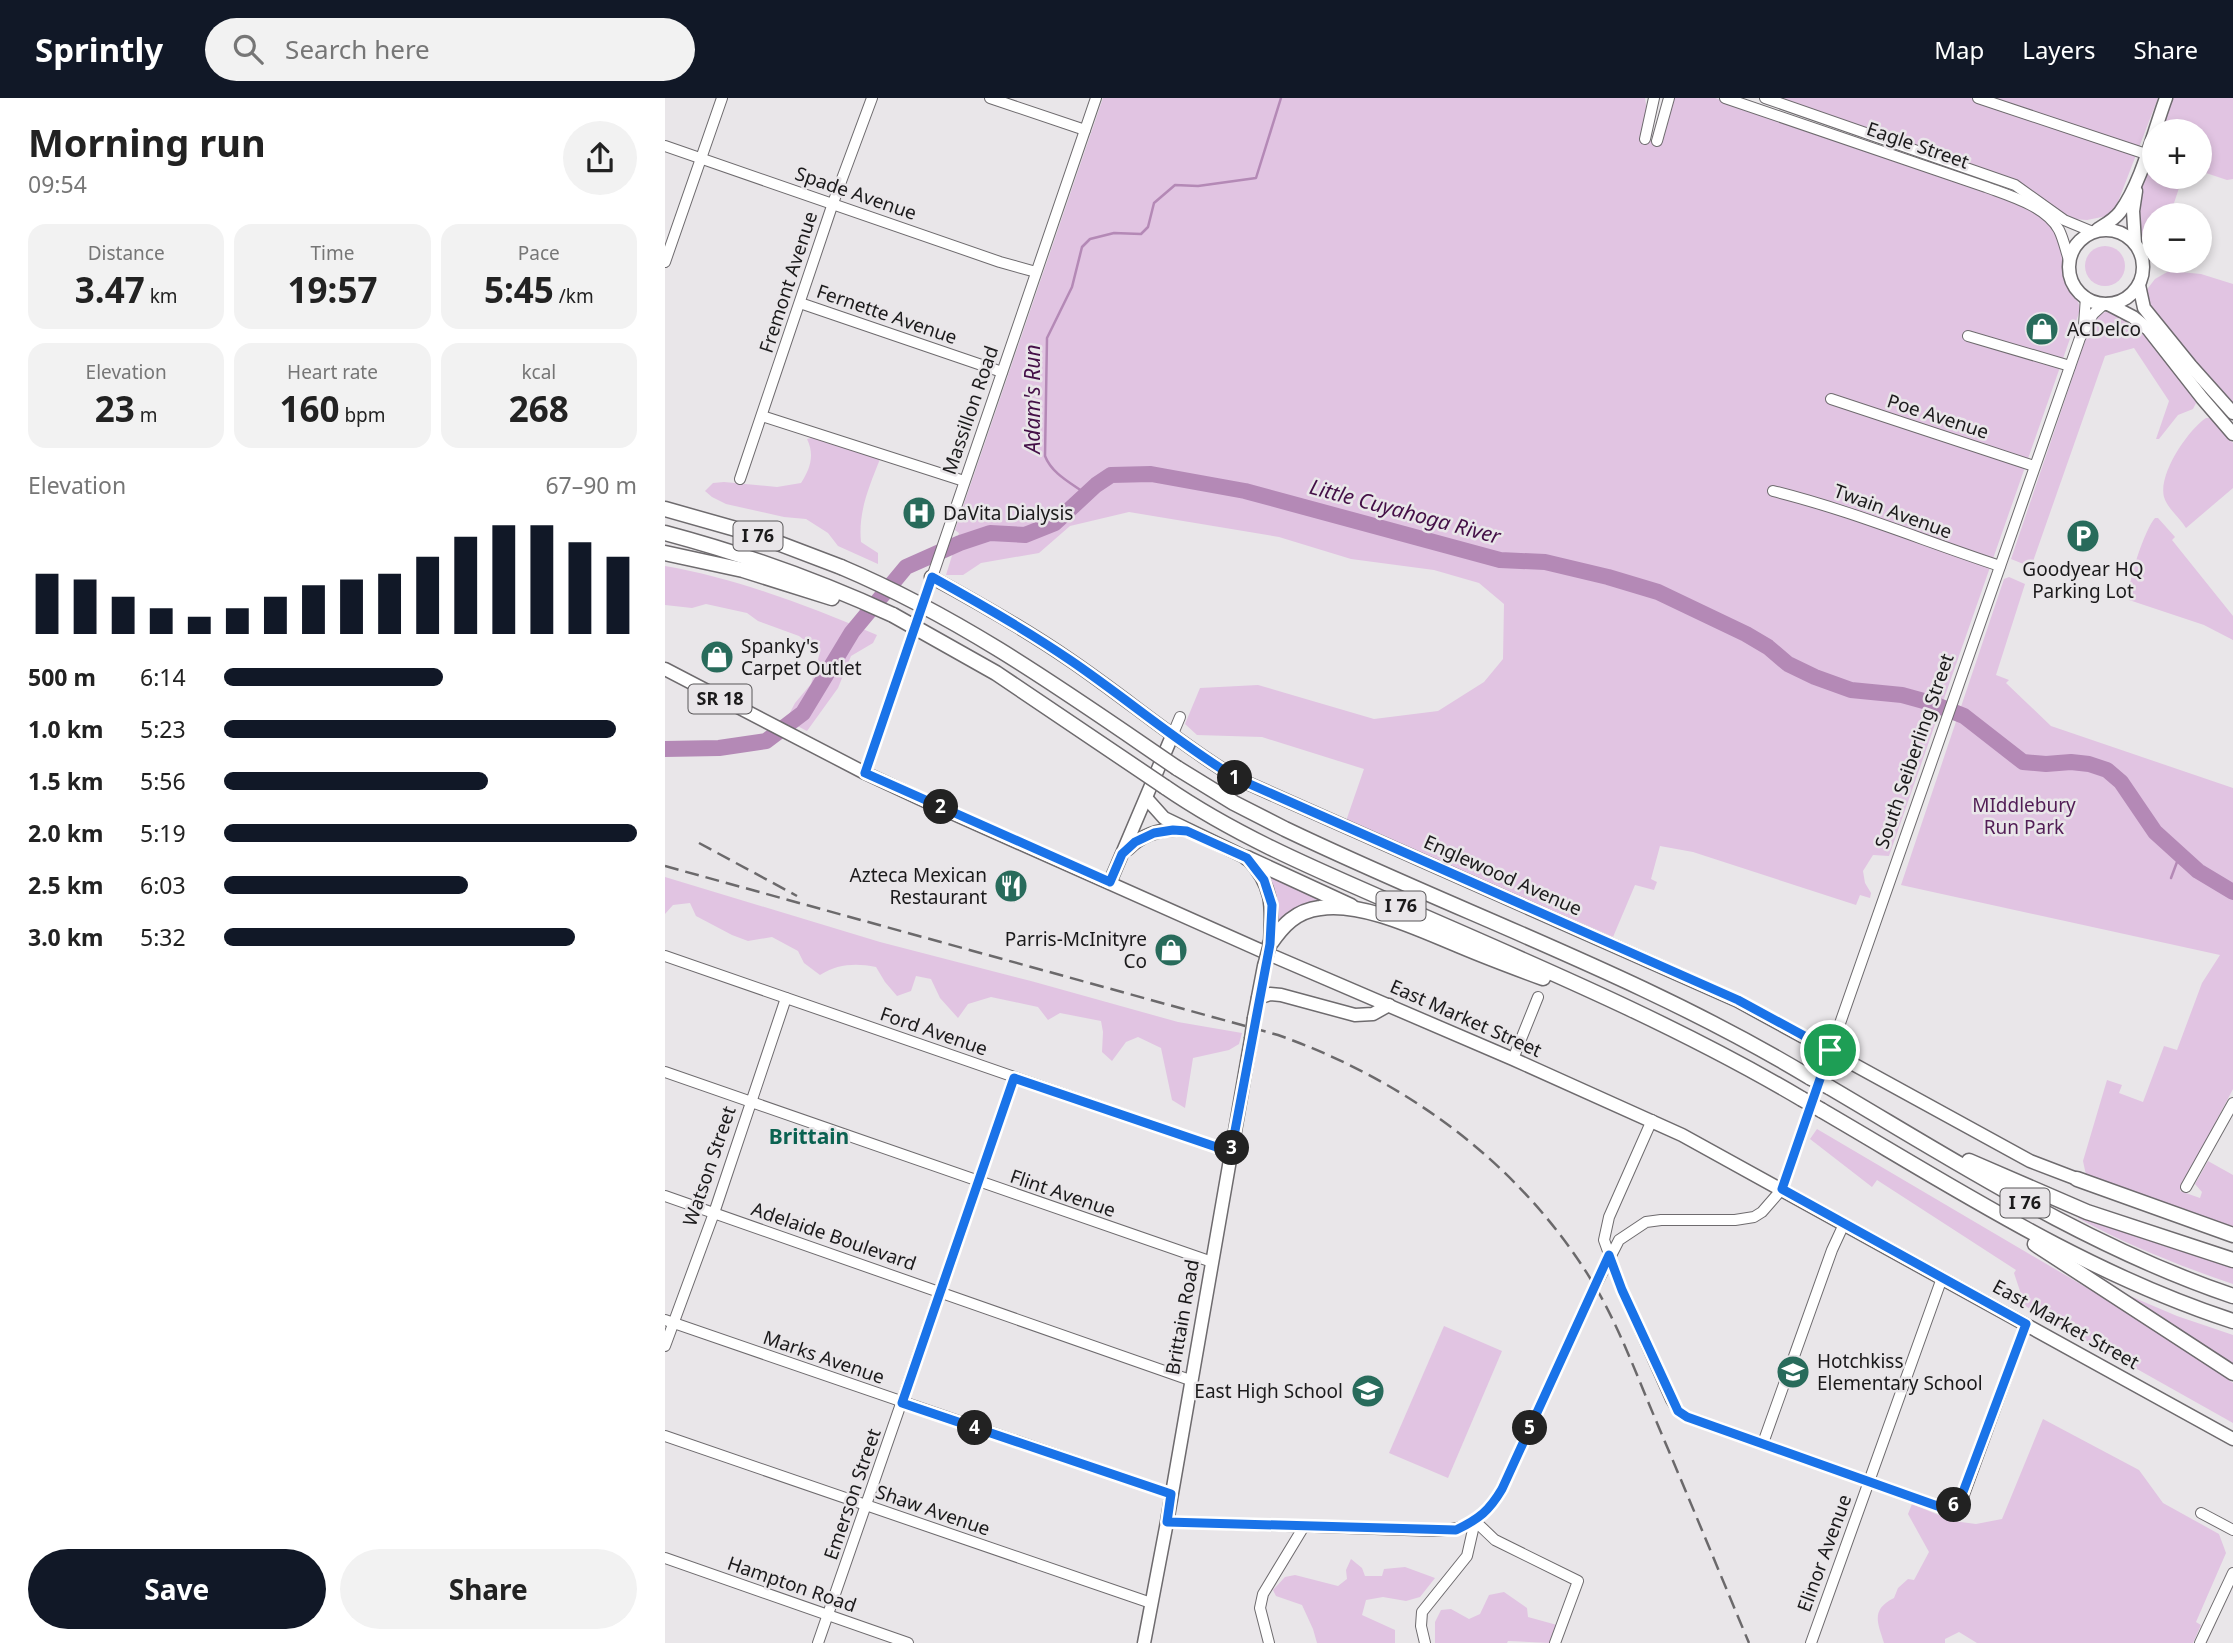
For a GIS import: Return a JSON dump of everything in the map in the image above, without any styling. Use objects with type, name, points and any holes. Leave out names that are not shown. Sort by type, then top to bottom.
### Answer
[{"type":"highway","name":"I 76","points":[[668,509],[757,535],[841,567],[909,598],[969,630],[1234,803],[1285,829],[1614,974],[1740,1037],[2024,1202],[2105,1245],[2233,1296]]},
{"type":"highway","name":"I 76","points":[[665,533],[734,552],[893,615],[996,673],[1211,816],[1299,862],[1643,1014],[1728,1057],[2089,1263],[2162,1295],[2233,1321]]},
{"type":"highway","points":[[665,553],[831,592]]},
{"type":"highway","points":[[1247,858],[1364,912]]},
{"type":"highway","points":[[1270,944],[1287,922],[1305,911],[1327,907],[1364,912],[1391,919],[1643,1014]]},
{"type":"highway","points":[[1911,1136],[2087,1212],[2233,1260]]},
{"type":"highway","points":[[2077,1179],[2233,1235]]},
{"type":"highway","points":[[1951,1186],[2007,1226],[2233,1373]]},
{"type":"main road","points":[[2158,119],[2166,98]]},
{"type":"main road","points":[[2142,166],[2118,214],[2078,244],[2070,263],[2073,282],[2086,297],[2133,317],[2148,329],[2201,398],[2233,434]]},
{"type":"main road","points":[[2106,304],[2126,299],[2139,285],[2143,273],[2143,260],[2135,243],[2133,211],[2138,177]]},
{"type":"main road","points":[[2094,232],[2117,231],[2135,243]]},
{"type":"main road","points":[[2139,285],[2144,308],[2233,413]]},
{"type":"main road","name":"Englewood Avenue","points":[[932,577],[1061,653],[1172,736],[1236,778],[1738,1000],[2030,1161],[2077,1179]]},
{"type":"main road","name":"East Market Street","points":[[665,669],[865,773],[1273,956],[1652,1120],[2233,1439]]},
{"type":"main road","points":[[1110,882],[1172,736]]},
{"type":"main road","points":[[1147,799],[1159,814],[1187,831],[1247,858]]},
{"type":"main road","points":[[1122,854],[1137,840],[1154,833],[1187,831]]},
{"type":"main road","name":"Brittain Road","points":[[1144,1643],[1254,1018],[1270,944],[1270,894],[1264,880],[1247,858]]},
{"type":"main road","points":[[1258,998],[1281,995],[1355,1016],[1373,1014],[1389,1005]]},
{"type":"street","points":[[665,262],[722,98]]},
{"type":"street","name":"Fremont Avenue","points":[[740,479],[833,203],[872,98]]},
{"type":"street","points":[[990,98],[1085,130]]},
{"type":"street","name":"Massillon Road","points":[[865,773],[1096,98]]},
{"type":"street","points":[[1646,139],[1654,98]]},
{"type":"street","points":[[1657,141],[1669,98]]},
{"type":"street","name":"Eagle Street","points":[[1725,98],[1986,187],[2026,204],[2043,213],[2055,225],[2070,263]]},
{"type":"street","name":"Eagle Street","points":[[1765,98],[2015,185],[2064,220],[2094,232]]},
{"type":"street","points":[[1978,98],[2142,153]]},
{"type":"street","name":"Spade Avenue","points":[[665,146],[1000,262],[1036,272]]},
{"type":"street","name":"South Seiberling Street","points":[[1782,1189],[2084,326],[2086,297]]},
{"type":"street","name":"Fernette Avenue","points":[[800,303],[1002,372]]},
{"type":"street","name":"South Seiberling Street","points":[[2084,326],[2106,304]]},
{"type":"street","points":[[1968,336],[2070,366]]},
{"type":"street","name":"Poe Avenue","points":[[1831,399],[2034,466]]},
{"type":"street","points":[[762,416],[964,481]]},
{"type":"street","name":"Twain Avenue","points":[[1773,491],[1833,508],[1950,551],[2000,566]]},
{"type":"street","points":[[1172,736],[1180,717]]},
{"type":"street","name":"Ford Avenue","points":[[665,956],[1231,1152]]},
{"type":"street","points":[[1513,1059],[1538,997]]},
{"type":"street","name":"Watson Street","points":[[665,1346],[669,1322],[714,1213],[786,998]]},
{"type":"street","name":"Flint Avenue","points":[[665,1072],[1212,1262]]},
{"type":"street","name":"Emerson Street","points":[[818,1643],[1014,1078]]},
{"type":"street","points":[[2186,1187],[2233,1103]]},
{"type":"street","points":[[1652,1120],[1605,1227],[1604,1240],[1622,1290],[1678,1411],[1687,1417],[1943,1508],[1950,1507],[1960,1500],[2026,1324]]},
{"type":"street","points":[[1167,1522],[1303,1528],[1456,1530],[1475,1521],[1490,1508],[1502,1489],[1609,1255],[1619,1240],[1646,1222],[1747,1219],[1762,1212],[1782,1189]]},
{"type":"street","name":"Adelaide Boulevard","points":[[665,1196],[1190,1380]]},
{"type":"street","points":[[1763,1443],[1832,1250],[1844,1224]]},
{"type":"street","name":"Elinor Avenue","points":[[1811,1643],[1942,1278]]},
{"type":"street","name":"Marks Avenue","points":[[669,1322],[1171,1494]]},
{"type":"street","name":"Shaw Avenue","points":[[665,1436],[1151,1603]]},
{"type":"street","points":[[2201,1513],[2233,1530]]},
{"type":"street","points":[[1475,1521],[1495,1540],[1578,1581],[1555,1643]]},
{"type":"street","points":[[1425,1643],[1421,1626],[1422,1612],[1467,1556],[1475,1521]]},
{"type":"street","points":[[1269,1643],[1260,1608],[1263,1594],[1303,1528]]},
{"type":"street","name":"Hampton Road","points":[[665,1558],[908,1643]]},
{"type":"street","points":[[2200,1643],[2233,1573]]},
{"type":"green space","points":[[1103,98],[1645,98],[1647,111],[1640,140],[1661,142],[1667,109],[1675,98],[1715,98],[2000,197],[2036,213],[2051,225],[2061,241],[2066,280],[2078,300],[2080,310],[1889,856],[1873,855],[1863,871],[1865,883],[1871,893],[1870,898],[1860,895],[1856,905],[1693,852],[1660,846],[1651,879],[1657,882],[1654,890],[1635,885],[1613,937],[1346,821],[1364,769],[1262,737],[1197,735],[1185,724],[1200,688],[1258,685],[1374,719],[1438,711],[1484,682],[1503,659],[1504,604],[1479,583],[1434,570],[1351,559],[1279,537],[1129,512],[1070,526],[1039,553],[981,563],[963,575],[946,575],[959,533],[955,530]]},
{"type":"green space","points":[[1774,98],[2158,98],[2150,119],[2142,119],[2142,140],[2116,207],[2107,216],[2087,220],[2074,219],[2055,211],[2014,181]]},
{"type":"green space","points":[[2173,98],[2233,98],[2233,179],[2227,180],[2212,175],[2212,119],[2163,119]]},
{"type":"green space","points":[[2142,179],[2142,189],[2179,189],[2174,203],[2142,203],[2142,241],[2136,217]]},
{"type":"green space","points":[[2105,246],[2113,247],[2119,252],[2124,258],[2124,274],[2119,280],[2113,285],[2105,286],[2097,285],[2091,280],[2086,274],[2085,266],[2086,258],[2091,252],[2097,247]]},
{"type":"green space","points":[[2166,273],[2190,273],[2233,284],[2233,405],[2182,351],[2157,319],[2145,292],[2155,279]]},
{"type":"green space","points":[[2107,311],[2122,315],[2147,334],[2197,401],[2193,409],[2178,415],[2159,439],[2156,439],[2169,401],[2134,348],[2105,356],[2031,567],[2011,559],[2090,326],[2094,318]]},
{"type":"green space","points":[[2206,418],[2210,418],[2233,443],[2233,488],[2186,528],[2166,501],[2163,487],[2176,453],[2191,432]]},
{"type":"green space","points":[[815,437],[880,459],[865,500],[861,520],[861,542],[878,553],[878,564],[838,546],[828,533],[806,519],[726,504],[705,491],[713,483],[724,482],[777,487],[801,483],[810,462],[811,451],[807,439]]},
{"type":"green space","points":[[2155,518],[2175,537],[2172,540],[2233,616],[2233,640],[2204,625],[2129,600],[2130,582],[2137,558]]},
{"type":"green space","points":[[665,566],[720,578],[773,594],[877,635],[873,643],[851,656],[838,688],[807,731],[786,720],[795,703],[811,684],[820,652],[799,636],[758,621],[747,613],[706,604],[692,608],[665,605]]},
{"type":"green space","name":"MIddlebury Run Park","points":[[2009,577],[2025,584],[1996,675],[2009,680],[2006,683],[2051,726],[2233,788],[2233,1089],[2180,1191],[2200,1198],[2202,1192],[2195,1184],[2208,1161],[2233,1175],[2233,1230],[2086,1175],[2083,1161],[2107,1080],[2122,1085],[2119,1093],[2143,1102],[2164,1046],[2177,1050],[2202,983],[2220,955],[1901,885],[2004,579]]},
{"type":"green space","points":[[1263,870],[1328,900],[1274,929]]},
{"type":"green space","points":[[665,877],[880,942],[1178,1022],[1242,1033],[1239,1044],[1229,1050],[1193,1058],[1185,1108],[1172,1100],[1161,1048],[1138,1037],[1126,1042],[1112,1061],[1102,1052],[1101,1021],[1060,1013],[1048,1020],[1038,1007],[991,997],[968,1004],[958,1018],[940,998],[931,979],[916,976],[911,991],[897,996],[876,967],[847,965],[820,975],[804,963],[798,951],[772,937],[748,941],[732,935],[696,916],[690,903],[673,905],[665,914]]},
{"type":"green space","points":[[1817,1129],[2162,1332],[2233,1383],[2233,1423],[2025,1306],[2014,1273],[2016,1270],[1877,1180],[1872,1187],[1810,1139]]},
{"type":"green space","points":[[2080,1215],[2233,1266],[2233,1284],[2135,1246],[2078,1218]]},
{"type":"green space","points":[[2130,1296],[2233,1335],[2233,1366],[2130,1299]]},
{"type":"green space","points":[[1444,1326],[1502,1351],[1448,1478],[1389,1453]]},
{"type":"green space","points":[[2043,1419],[2139,1470],[2163,1503],[2219,1534],[2226,1553],[2196,1622],[2201,1625],[2193,1643],[1977,1643],[1959,1632],[1945,1639],[1945,1643],[1884,1643],[1878,1623],[1881,1607],[1894,1598],[1898,1588],[1908,1579],[1914,1580],[1929,1552],[1908,1514],[1912,1504],[1953,1521],[1976,1524],[2002,1519]]},
{"type":"green space","points":[[1351,1559],[1362,1568],[1365,1576],[1382,1576],[1384,1569],[1405,1567],[1435,1578],[1420,1597],[1406,1601],[1383,1597],[1366,1600],[1362,1615],[1395,1630],[1395,1643],[1317,1643],[1302,1605],[1276,1596],[1273,1590],[1285,1577],[1295,1575],[1338,1586],[1347,1579],[1346,1570]]},
{"type":"green space","points":[[1504,1592],[1527,1608],[1528,1617],[1557,1625],[1550,1643],[1435,1643],[1435,1622],[1441,1610],[1451,1609],[1469,1619],[1480,1614],[1489,1595]]},
{"type":"waterway","name":"Adam's Run","points":[[1086,494],[1057,473],[1045,456],[1047,338],[1072,287],[1082,247],[1090,239],[1114,233],[1141,234],[1148,227],[1154,203],[1175,185],[1198,186],[1256,178],[1281,98]]},
{"type":"waterway","name":"Little Cuyahoga River","points":[[665,749],[719,748],[766,741],[803,713],[852,632],[906,567],[990,533],[1025,535],[1055,523],[1096,485],[1111,475],[1151,474],[1245,491],[1500,560],[1545,562],[1658,592],[1746,634],[1768,647],[1788,664],[1815,677],[1851,690],[1902,695],[1964,716],[2023,762],[2071,762],[2107,770],[2121,782],[2155,832],[2198,871],[2233,892]]},
{"type":"waterway","points":[[2171,878],[2180,854]]},
{"type":"railway","points":[[699,843],[797,896]]},
{"type":"railway","points":[[665,866],[1278,1035],[1370,1076],[1414,1101],[1455,1130],[1529,1197],[1561,1236],[1600,1295],[1626,1349],[1749,1643]]},
{"type":"place","name":"ACDelco","points":[[2042,329]]},
{"type":"place","name":"DaVita Dialysis","points":[[919,513]]},
{"type":"place","name":"Goodyear HQ Parking Lot","points":[[2083,536]]},
{"type":"place","name":"Spanky's Carpet Outlet","points":[[717,657]]},
{"type":"place","name":"Azteca Mexican Restaurant","points":[[1011,886]]},
{"type":"place","name":"Parris-McInityre Co","points":[[1171,950]]},
{"type":"place","name":"Hotchkiss Elementary School","points":[[1793,1372]]},
{"type":"place","name":"East High School","points":[[1368,1391]]},
{"type":"district","name":"Brittain","points":[[809,1137]]},
{"type":"route","points":[[932,577],[1004,617],[1072,661],[1183,744],[1236,778],[1738,1000],[1830,1050],[1782,1189],[2026,1324],[1964,1495],[1950,1507],[1943,1508],[1687,1417],[1678,1411],[1622,1290],[1609,1255],[1502,1489],[1490,1508],[1475,1521],[1456,1530],[1303,1528],[1167,1522],[1171,1494],[902,1403],[1014,1078],[1231,1152],[1270,944],[1272,905],[1264,880],[1247,858],[1187,831],[1164,830],[1137,840],[1122,854],[1110,882],[865,773],[932,577]]}]
